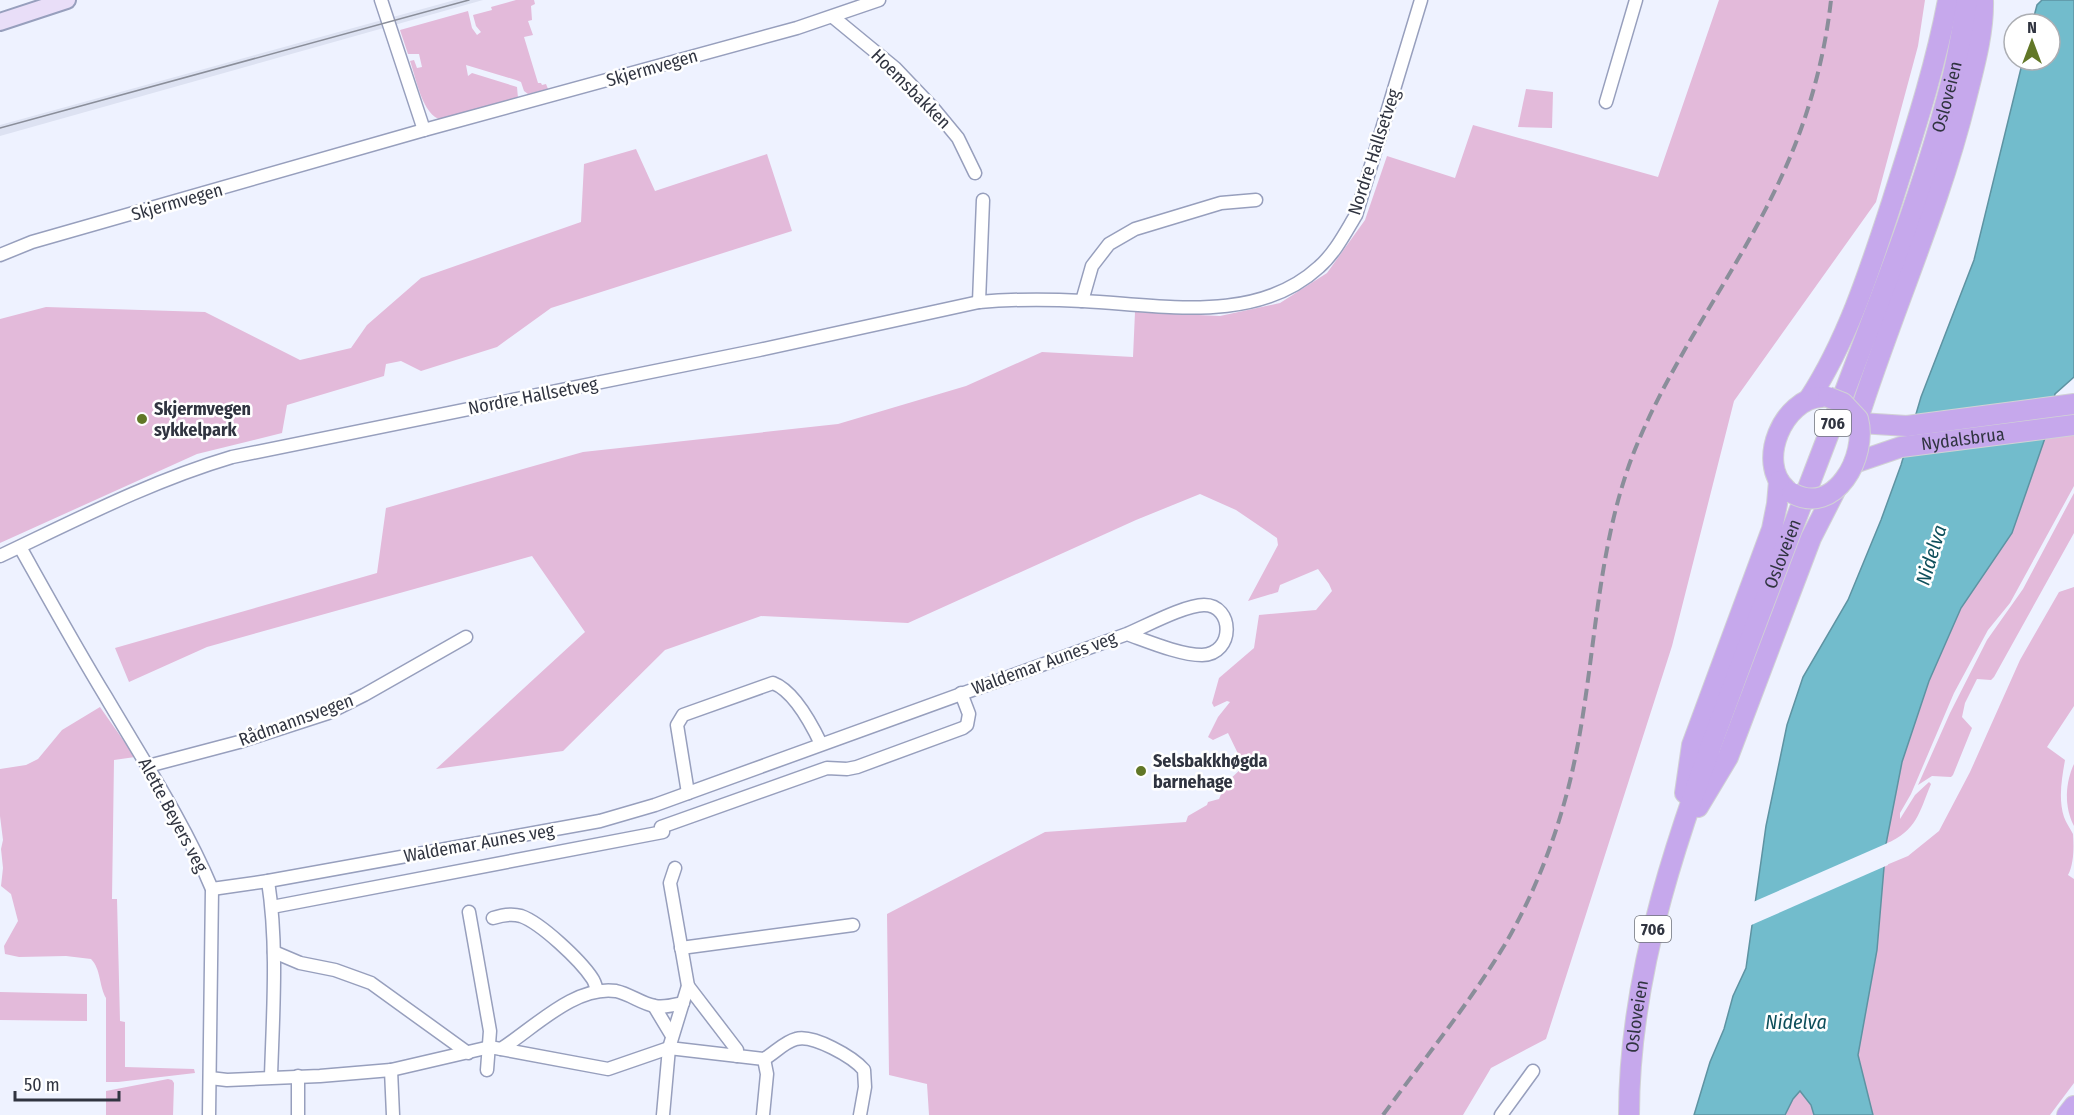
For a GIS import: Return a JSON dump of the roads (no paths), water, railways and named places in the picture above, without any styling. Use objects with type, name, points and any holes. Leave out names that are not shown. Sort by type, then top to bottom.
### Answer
[{"type":"highway","name":"706","points":[[1819,398],[1870,267],[1928,92],[1948,0]]},
{"type":"highway","name":"Osloveien","points":[[1629,1108],[1632,1055],[1644,971],[1653,928],[1678,841],[1709,750],[1889,276],[1927,166],[1954,73],[1967,0]]},
{"type":"highway","name":"706","points":[[1678,841],[1728,757],[1811,538],[1836,489],[1844,481],[1854,462],[1859,444],[1859,421],[1955,146],[1970,86],[1983,15],[1983,0]]},
{"type":"highway","name":"706","points":[[1678,841],[1692,745],[1772,529],[1777,504],[1785,487],[1774,467],[1779,432],[1789,413],[1819,398],[1843,403],[1859,421]]},
{"type":"highway","name":"Nydalsbrua","points":[[1859,421],[1907,426],[2074,404]]},
{"type":"highway","name":"Nydalsbrua","points":[[1854,462],[1901,447],[2074,425]]},
{"type":"highway","points":[[1785,487],[1797,496],[1814,498],[1825,496],[1836,489]]},
{"type":"highway","points":[[2067,1115],[2074,1106]]},
{"type":"main road","points":[[0,22],[67,0]]},
{"type":"street","points":[[381,0],[424,130]]},
{"type":"street","name":"Skjermvegen","points":[[0,255],[32,242],[424,130],[833,17],[879,0]]},
{"type":"street","name":"Nordre Hallsetveg","points":[[0,556],[152,484],[232,457],[747,352],[979,302],[1014,299],[1213,308],[1248,303],[1276,293],[1299,282],[1320,266],[1340,242],[1356,215],[1421,0]]},
{"type":"street","points":[[1606,102],[1636,0]]},
{"type":"street","name":"Hoemsbakken","points":[[833,17],[895,68],[934,109],[958,138],[975,173]]},
{"type":"street","points":[[979,302],[983,200]]},
{"type":"street","points":[[1082,301],[1092,266],[1109,244],[1135,229],[1221,203],[1256,200]]},
{"type":"street","name":"Alette Beyers veg","points":[[20,547],[76,647],[148,766],[212,889],[209,1115]]},
{"type":"street","name":"Waldemar Aunes veg","points":[[212,889],[600,821],[655,806],[1127,634],[1194,606],[1206,605],[1216,608],[1223,615],[1227,627],[1226,637],[1220,649],[1213,653],[1200,655],[1163,647],[1127,634]]},
{"type":"street","name":"Rådmannsvegen","points":[[148,766],[239,742],[328,713],[364,695],[466,636]]},
{"type":"street","points":[[688,793],[677,725],[683,715],[773,683],[783,687],[811,723],[821,744]]},
{"type":"street","name":"Waldemar Aunes veg","points":[[272,907],[662,829],[827,768],[857,767],[963,728],[967,724],[969,714],[961,693]]},
{"type":"street","points":[[675,868],[670,883],[688,986],[736,1050],[737,1056]]},
{"type":"street","points":[[268,881],[274,952],[271,1076]]},
{"type":"street","points":[[469,912],[495,1048],[487,1071]]},
{"type":"street","points":[[493,918],[512,914],[522,916],[538,925],[564,948],[593,979],[597,991]]},
{"type":"street","points":[[681,948],[853,925]]},
{"type":"street","points":[[274,952],[300,963],[335,970],[371,983],[468,1053]]},
{"type":"street","points":[[663,1115],[671,1042],[688,986]]},
{"type":"street","points":[[210,1078],[227,1080],[392,1070],[495,1048],[580,996],[597,991],[620,992],[654,1006],[683,1003]]},
{"type":"street","points":[[654,1006],[671,1042]]},
{"type":"street","points":[[495,1048],[608,1069],[671,1042],[737,1056],[764,1059],[788,1042],[802,1038],[812,1039],[861,1065],[866,1075],[860,1115]]},
{"type":"street","points":[[763,1115],[767,1074],[764,1059]]},
{"type":"street","points":[[392,1070],[393,1115]]},
{"type":"street","points":[[1501,1115],[1533,1071]]},
{"type":"street","points":[[298,1076],[298,1115]]},
{"type":"water","name":"Nidelva","points":[[2042,0],[2074,0],[2074,377],[2055,394],[2045,438],[2012,533],[1961,608],[1929,681],[1902,762],[1886,844],[1877,950],[1858,1055],[1873,1115],[1814,1115],[1811,1105],[1800,1091],[1785,1115],[1694,1115],[1733,996],[1746,968],[1766,826],[1787,725],[1803,677],[1848,600],[1901,465],[1921,397],[1974,260],[2020,72],[2062,72],[2062,12],[2035,12],[2037,5]]},
{"type":"tram line","points":[[0,128],[469,0]]},
{"type":"railway","points":[[1383,1115],[1461,1011],[1490,968],[1515,927],[1543,866],[1558,824],[1579,741],[1602,577],[1619,496],[1647,421],[1762,217],[1789,160],[1819,70],[1831,0]]},
{"type":"place","name":"Skjermvegen sykkelpark","points":[[142,419]]},
{"type":"place","name":"Selsbakkhøgda barnehage","points":[[1141,771]]}]
